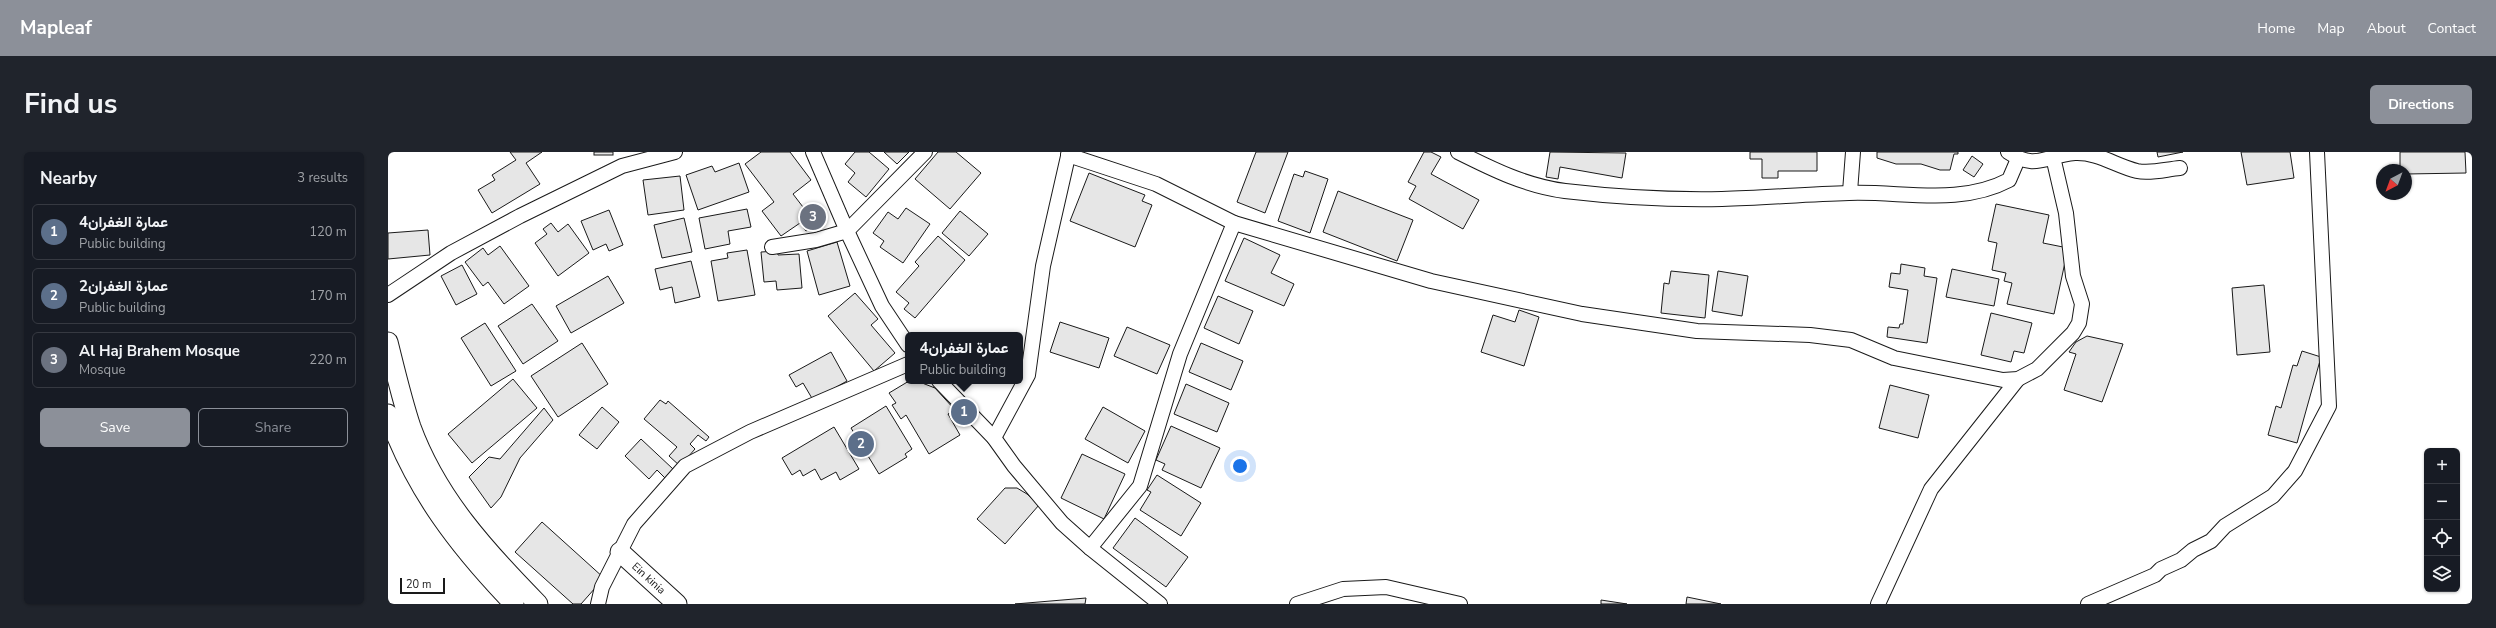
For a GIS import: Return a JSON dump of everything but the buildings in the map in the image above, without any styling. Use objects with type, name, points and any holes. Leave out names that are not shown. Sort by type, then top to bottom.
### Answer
[{"type":"main road","points":[[388,342],[412,427],[448,500],[468,530],[538,604]]},
{"type":"main road","points":[[388,414],[408,465],[449,530],[473,562],[514,604]]},
{"type":"main road","name":"Ein kinia","points":[[620,552],[677,604]]},
{"type":"street","points":[[388,295],[451,253],[520,216],[622,166],[675,152]]},
{"type":"street","points":[[813,152],[846,232],[882,306],[905,340]]},
{"type":"street","points":[[772,247],[816,240],[846,232],[925,152]]},
{"type":"street","points":[[1458,152],[1527,183],[1564,191],[1637,197],[1721,199],[1850,192],[1956,196],[1996,187],[2010,180],[2013,155],[2033,163],[2076,152],[2099,156],[2138,171],[2180,168]]},
{"type":"street","points":[[1850,192],[1853,152]]},
{"type":"street","points":[[2088,604],[2155,575],[2161,569],[2181,560],[2192,550],[2211,541],[2225,526],[2273,496],[2294,471],[2329,406],[2317,152]]},
{"type":"street","points":[[994,438],[1028,375],[1043,266],[1069,154],[1156,184],[1234,223],[1431,281],[1582,314],[1697,331],[1810,334],[1851,340],[1894,358],[1996,379],[2018,379]]},
{"type":"street","points":[[1878,604],[1931,489],[2018,379],[2036,369],[2073,333],[2079,323],[2082,304],[2073,276],[2066,213],[2053,157]]},
{"type":"street","points":[[1090,548],[1140,486],[1180,354],[1234,223]]},
{"type":"street","points":[[598,604],[602,587],[634,524],[684,466],[750,432],[905,365]]},
{"type":"street","points":[[942,384],[994,438],[1014,466],[1062,523],[1090,548],[1160,604]]},
{"type":"street","points":[[1297,604],[1343,589],[1386,587],[1460,604]]},
{"type":"place","name":"Al Haj Brahem Mosque","points":[[813,217]]},
{"type":"place","name":"عمارة الغفران4","points":[[964,412]]},
{"type":"place","name":"عمارة الغفران2","points":[[861,444]]}]
